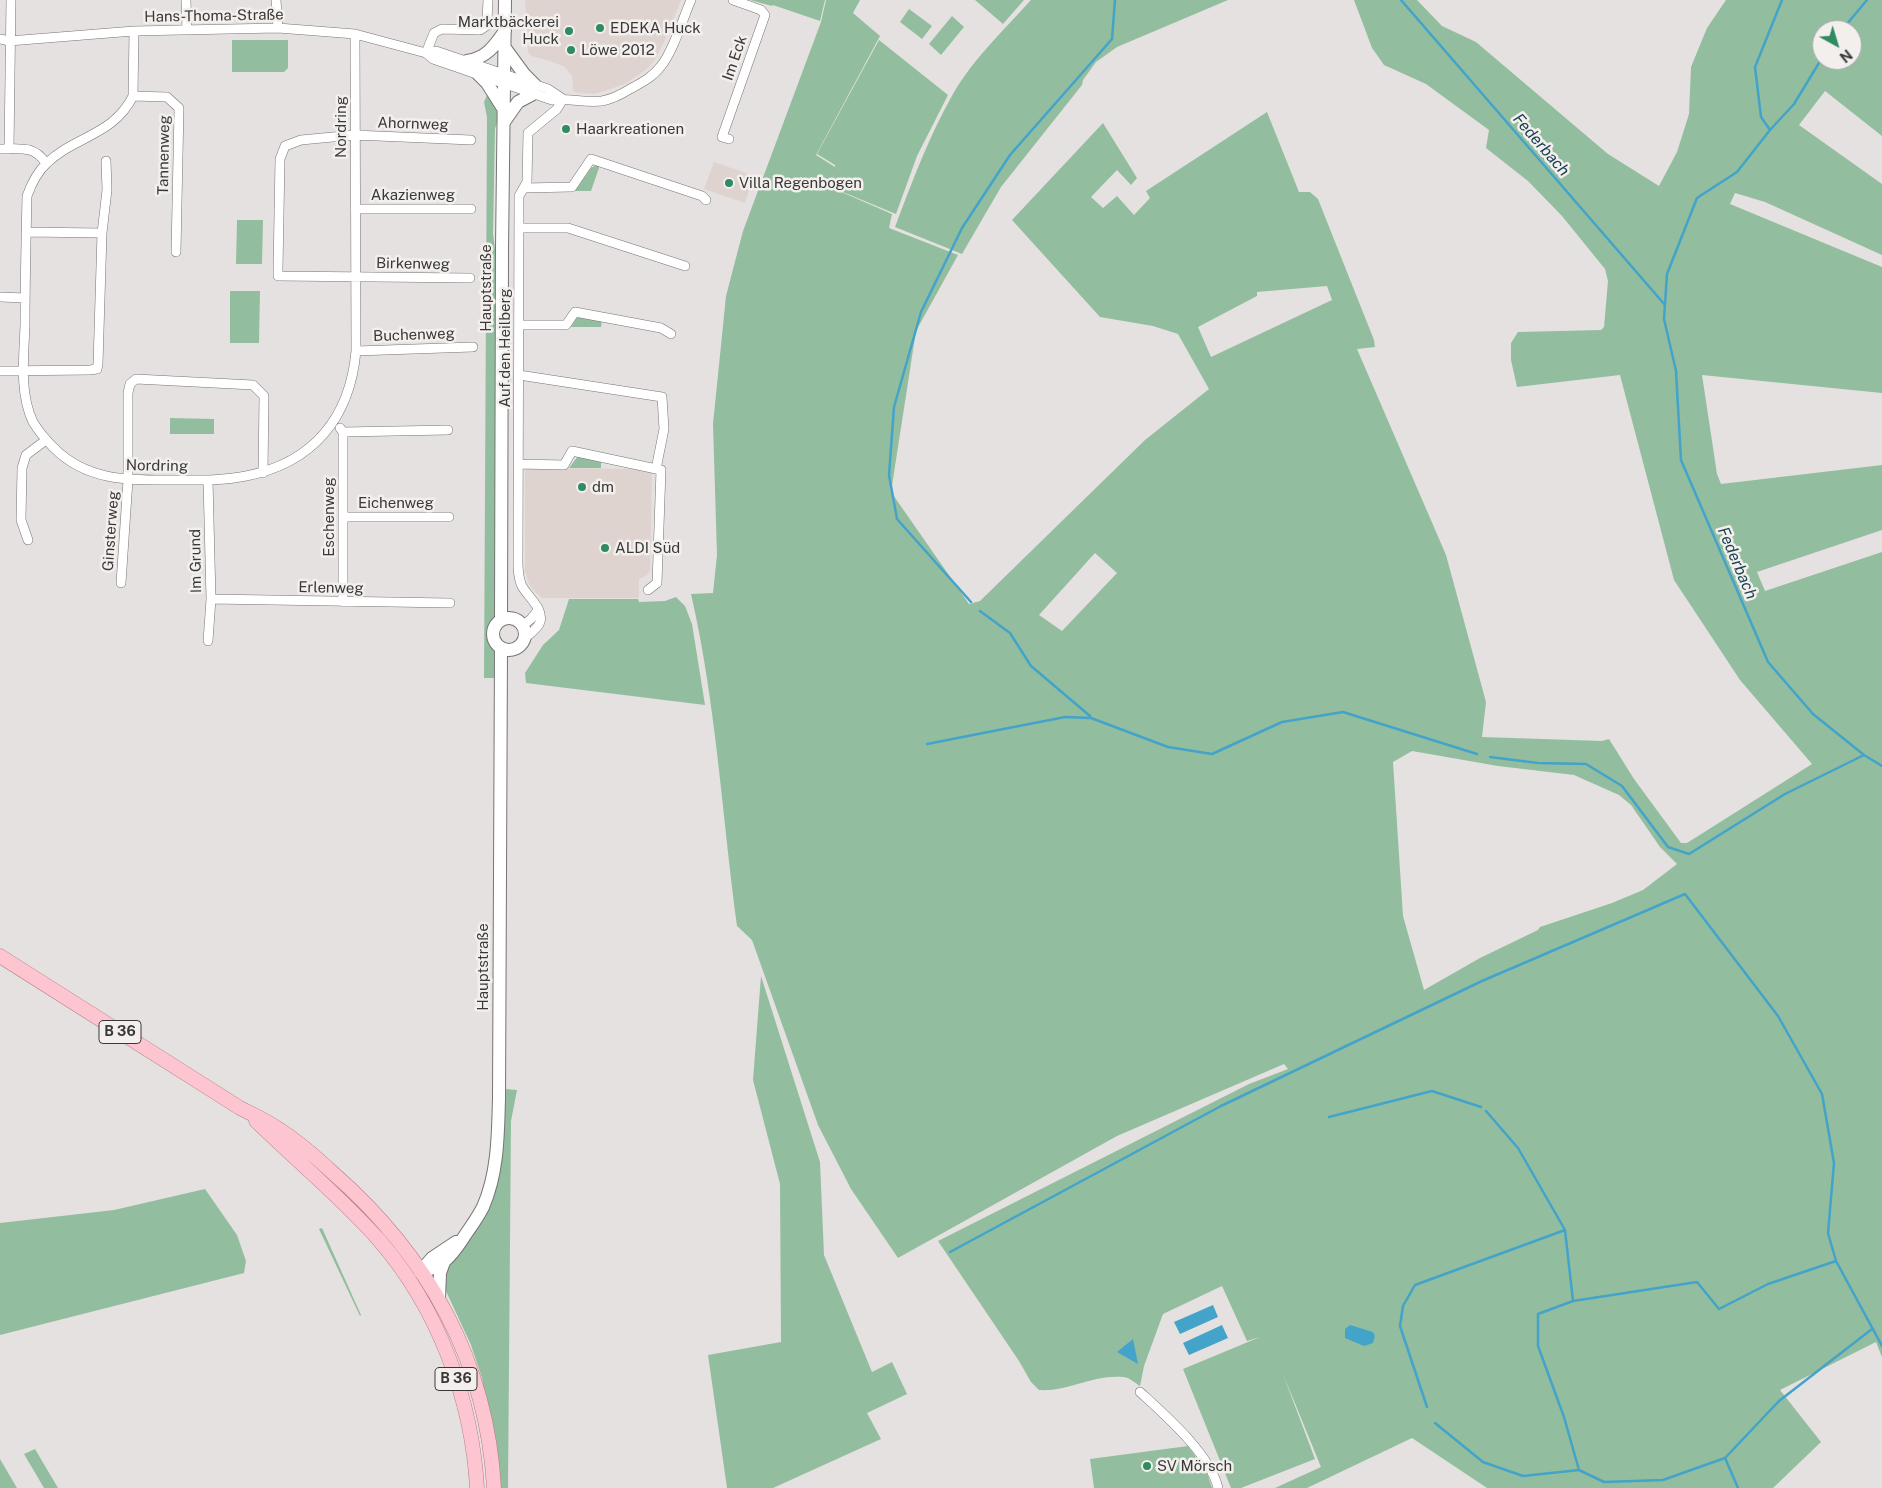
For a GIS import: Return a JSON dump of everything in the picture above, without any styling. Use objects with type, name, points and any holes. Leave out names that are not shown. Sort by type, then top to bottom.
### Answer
[{"type":"main road","name":"B 36","points":[[0,956],[240,1108],[280,1129],[341,1180],[386,1224],[406,1248],[439,1299],[451,1322],[473,1377],[483,1412],[492,1457],[494,1488]]},
{"type":"main road","name":"B 36","points":[[240,1108],[362,1222],[408,1279],[442,1340],[464,1402],[472,1440],[477,1488]]},
{"type":"street","points":[[12,0],[5,40],[4,149],[36,152],[46,163]]},
{"type":"street","points":[[186,0],[187,30]]},
{"type":"street","points":[[276,0],[278,28]]},
{"type":"street","points":[[426,53],[434,32],[442,29],[480,30],[486,26],[488,21],[488,0]]},
{"type":"street","name":"Hauptstraße","points":[[421,1271],[430,1270],[444,1262],[455,1250],[482,1208],[490,1187],[498,1145],[502,688],[507,649],[496,645],[492,635],[494,628],[501,620],[505,0]]},
{"type":"street","points":[[504,79],[534,89],[548,90],[563,99],[585,102],[605,100],[622,94],[649,78],[662,66],[691,0]]},
{"type":"street","name":"Im Eck","points":[[729,139],[722,137],[765,15],[761,10],[732,0]]},
{"type":"street","name":"Hans-Thoma-Straße","points":[[5,40],[134,31],[278,28],[355,34],[426,53],[432,58],[478,74],[504,79]]},
{"type":"street","points":[[133,96],[134,31]]},
{"type":"street","points":[[467,61],[474,60],[488,53],[505,31]]},
{"type":"street","name":"Nordring","points":[[133,96],[129,105],[108,126],[68,148],[46,163],[35,178],[27,196],[24,371],[28,408],[39,432],[61,455],[75,465],[104,477],[128,480],[208,480],[244,477],[263,473],[287,463],[304,452],[334,422],[348,394],[355,366],[355,34]]},
{"type":"street","points":[[505,48],[534,89]]},
{"type":"street","name":"Hans-Thoma-Straße","points":[[426,53],[436,51],[467,61],[504,79]]},
{"type":"street","points":[[478,74],[487,83],[504,116],[534,89]]},
{"type":"street","name":"Tannenweg","points":[[133,96],[167,97],[179,108],[176,252]]},
{"type":"street","name":"Auf den Heilberg","points":[[538,610],[525,591],[519,577],[517,522],[519,464],[519,196],[527,182],[528,133],[557,109],[563,99]]},
{"type":"street","name":"Ahornweg","points":[[356,276],[278,276],[280,159],[286,146],[301,140],[354,135],[471,140]]},
{"type":"street","points":[[524,188],[572,187],[591,159],[702,196],[706,200]]},
{"type":"street","points":[[0,371],[97,369],[106,161]]},
{"type":"street","name":"Akazienweg","points":[[354,209],[471,209]]},
{"type":"street","points":[[519,228],[568,228],[685,266]]},
{"type":"street","points":[[26,232],[102,233]]},
{"type":"street","name":"Birkenweg","points":[[356,276],[470,278]]},
{"type":"street","points":[[0,297],[25,298]]},
{"type":"street","points":[[519,325],[566,325],[575,312],[662,328],[671,334]]},
{"type":"street","name":"Buchenweg","points":[[356,351],[473,347]]},
{"type":"street","points":[[519,375],[662,396],[664,429],[656,469]]},
{"type":"street","name":"Ginsterweg","points":[[121,583],[128,480],[128,392],[130,384],[136,379],[253,385],[264,396],[263,473]]},
{"type":"street","points":[[334,422],[343,432],[448,430]]},
{"type":"street","name":"Eschenweg","points":[[343,432],[343,602]]},
{"type":"street","points":[[28,540],[21,520],[22,468],[26,455],[46,440]]},
{"type":"street","points":[[519,464],[564,465],[572,450],[661,470],[657,584],[648,590]]},
{"type":"street","name":"Im Grund","points":[[208,480],[211,599],[208,641]]},
{"type":"street","name":"Eichenweg","points":[[343,517],[449,517]]},
{"type":"street","name":"Hauptstraße","points":[[501,577],[518,622],[525,632],[524,639]]},
{"type":"street","name":"Erlenweg","points":[[211,599],[450,603]]},
{"type":"street","points":[[501,620],[509,618],[518,622],[531,619],[538,610]]},
{"type":"street","points":[[507,649],[521,645],[524,639],[540,622],[538,610]]},
{"type":"street","name":"Hauptstraße","points":[[408,1279],[421,1271],[432,1258],[463,1238]]},
{"type":"street","points":[[439,1299],[440,1273],[444,1262]]},
{"type":"street","points":[[1140,1392],[1170,1419],[1210,1466],[1218,1488]]},
{"type":"shaded area","points":[[525,0],[681,0],[664,42],[656,58],[648,68],[625,84],[595,94],[573,91],[572,76],[565,67],[531,56],[528,52]]},
{"type":"shaded area","name":"Villa Regenbogen","points":[[714,162],[754,176],[745,203],[704,189]]},
{"type":"shaded area","points":[[525,468],[647,469],[652,473],[650,571],[646,576],[639,579],[639,598],[542,598],[534,591],[529,584],[525,571]]},
{"type":"green space","points":[[750,0],[825,0],[820,21],[773,5]]},
{"type":"green space","points":[[826,0],[860,0],[853,13],[880,36],[816,155],[835,167],[835,165],[817,154],[879,40],[948,95],[917,156],[896,214],[833,188],[834,173],[832,188],[892,214],[889,228],[958,255],[916,331],[891,492],[969,604],[980,601],[1145,440],[1209,389],[1178,334],[1153,326],[1100,317],[1012,220],[1103,123],[1137,178],[1131,185],[1117,170],[1091,197],[1103,208],[1117,196],[1134,215],[1150,198],[1146,191],[1267,112],[1299,192],[1310,192],[1318,199],[1374,340],[1375,347],[1357,349],[1446,555],[1486,702],[1482,737],[1602,741],[1609,739],[1634,779],[1681,843],[1687,843],[1812,764],[1740,680],[1674,580],[1620,375],[1517,387],[1511,360],[1511,343],[1518,332],[1601,330],[1604,327],[1608,281],[1605,269],[1562,216],[1528,181],[1486,148],[1489,130],[1426,84],[1384,65],[1372,48],[1354,0],[1417,0],[1442,26],[1476,42],[1608,154],[1659,186],[1677,152],[1689,114],[1691,67],[1707,28],[1726,0],[1882,0],[1882,136],[1825,91],[1799,125],[1882,184],[1882,255],[1765,202],[1735,193],[1730,204],[1882,267],[1882,393],[1702,375],[1717,474],[1721,484],[1882,465],[1882,530],[1757,572],[1765,591],[1882,552],[1882,1357],[1876,1342],[1780,1390],[1821,1442],[1773,1488],[1487,1488],[1412,1438],[1307,1488],[1275,1488],[1321,1467],[1283,1374],[1315,1459],[1241,1488],[1231,1488],[1183,1369],[1260,1337],[1247,1341],[1222,1286],[1163,1314],[1144,1366],[1140,1386],[1127,1378],[1112,1377],[1049,1390],[1039,1390],[1031,1382],[1019,1361],[938,1241],[1249,1084],[1288,1069],[1284,1064],[1117,1136],[898,1258],[851,1189],[818,1125],[752,940],[737,926],[713,718],[700,635],[691,594],[713,593],[717,555],[713,424],[726,296],[743,231],[821,22]],"holes":[[[1327,286],[1332,300],[1211,357],[1198,327],[1257,296],[1257,292]],[[1095,553],[1117,573],[1062,631],[1039,615]],[[1412,751],[1498,766],[1574,775],[1619,795],[1631,805],[1660,847],[1677,864],[1643,890],[1612,903],[1540,927],[1538,930],[1480,958],[1424,990],[1403,916],[1393,762]]]},
{"type":"green space","points":[[975,0],[1024,0],[1003,24]]},
{"type":"green space","points":[[1031,0],[1228,0],[1117,47],[1096,62],[1083,80],[1082,85],[1001,187],[962,254],[895,227],[914,176],[953,94],[979,57]]},
{"type":"green space","points":[[909,9],[932,26],[922,39],[900,22]]},
{"type":"green space","points":[[952,16],[964,27],[941,55],[929,44]]},
{"type":"green space","points":[[232,40],[288,40],[288,68],[284,72],[232,72]]},
{"type":"green space","points":[[488,93],[497,114],[493,234],[496,256],[497,618],[491,630],[491,637],[498,653],[497,678],[484,678],[487,117],[484,102]]},
{"type":"green space","points":[[598,164],[600,165],[591,191],[575,191],[591,168]]},
{"type":"green space","points":[[237,220],[263,220],[262,264],[236,264]]},
{"type":"green space","points":[[230,291],[260,291],[259,343],[230,343]]},
{"type":"green space","points":[[578,316],[602,320],[601,327],[571,327]]},
{"type":"green space","points":[[170,418],[214,419],[214,434],[170,434]]},
{"type":"green space","points":[[578,456],[601,461],[601,468],[569,468]]},
{"type":"green space","points":[[676,597],[685,606],[692,624],[705,705],[526,683],[525,673],[543,645],[559,630],[569,599],[638,599],[639,602],[665,601]]},
{"type":"green space","points":[[761,976],[820,1162],[824,1255],[872,1372],[892,1362],[907,1394],[867,1413],[881,1439],[773,1488],[727,1488],[708,1355],[781,1342],[780,1184],[753,1080]]},
{"type":"green space","points":[[505,1089],[517,1090],[511,1121],[508,1488],[498,1488],[482,1378],[471,1345],[446,1291],[444,1276],[448,1266],[494,1195],[503,1152]]},
{"type":"green space","points":[[205,1189],[237,1235],[246,1261],[244,1273],[0,1335],[0,1223],[114,1210]]},
{"type":"green space","points":[[322,1228],[361,1315],[360,1316],[319,1229]]},
{"type":"green space","name":"SV Mörsch","points":[[1188,1446],[1207,1473],[1212,1488],[1094,1488],[1090,1459]]},
{"type":"green space","points":[[35,1449],[58,1488],[44,1488],[24,1454]]},
{"type":"green space","points":[[0,1459],[17,1488],[0,1488]]},
{"type":"water","points":[[1213,1305],[1218,1317],[1180,1334],[1174,1322]]},
{"type":"water","points":[[1222,1325],[1228,1338],[1189,1355],[1183,1343]]},
{"type":"water","points":[[1350,1325],[1373,1332],[1375,1336],[1373,1343],[1364,1346],[1345,1338],[1345,1329]]},
{"type":"water","points":[[1133,1339],[1138,1364],[1117,1352]]},
{"type":"waterway","points":[[971,602],[897,519],[889,475],[894,407],[921,312],[962,228],[1010,155],[1112,39],[1115,0]]},
{"type":"waterway","name":"Federbach","points":[[1401,0],[1665,305]]},
{"type":"waterway","name":"Federbach","points":[[1782,0],[1755,67],[1761,117],[1770,130],[1737,172],[1697,198],[1667,274],[1664,319],[1676,371],[1681,460],[1768,662],[1813,714],[1864,755],[1882,766]]},
{"type":"waterway","points":[[1850,20],[1867,0]]},
{"type":"waterway","points":[[1770,130],[1794,104],[1815,70]]},
{"type":"waterway","points":[[980,611],[1010,633],[1031,666],[1090,716]]},
{"type":"waterway","points":[[927,744],[1065,717],[1091,718],[1168,747],[1212,754],[1282,722],[1343,712],[1477,754]]},
{"type":"waterway","points":[[1490,757],[1538,763],[1586,764],[1622,786],[1668,847],[1689,854],[1785,794],[1864,755]]},
{"type":"waterway","points":[[950,1252],[1221,1106],[1482,981],[1685,894],[1778,1016],[1822,1094],[1834,1163],[1828,1233],[1836,1261],[1882,1346]]},
{"type":"waterway","points":[[1329,1117],[1432,1091],[1481,1107]]},
{"type":"waterway","points":[[1486,1111],[1518,1148],[1565,1230],[1573,1301]]},
{"type":"waterway","points":[[1427,1407],[1400,1326],[1403,1306],[1415,1285],[1565,1230]]},
{"type":"waterway","points":[[1579,1470],[1564,1417],[1538,1346],[1538,1314],[1573,1301],[1697,1282],[1719,1309],[1768,1284],[1836,1261]]},
{"type":"waterway","points":[[1435,1423],[1483,1462],[1523,1476],[1579,1470],[1604,1482],[1663,1480],[1725,1458],[1779,1401],[1872,1329]]},
{"type":"waterway","points":[[1725,1458],[1738,1488]]},
{"type":"place","name":"EDEKA Huck","points":[[600,28]]},
{"type":"place","name":"Marktbäckerei Huck","points":[[569,31]]},
{"type":"place","name":"Löwe 2012","points":[[571,50]]},
{"type":"place","name":"Haarkreationen","points":[[566,129]]},
{"type":"place","name":"Villa Regenbogen","points":[[729,183]]},
{"type":"place","name":"dm","points":[[582,487]]},
{"type":"place","name":"ALDI Süd","points":[[605,548]]},
{"type":"place","name":"SV Mörsch","points":[[1147,1466]]}]
